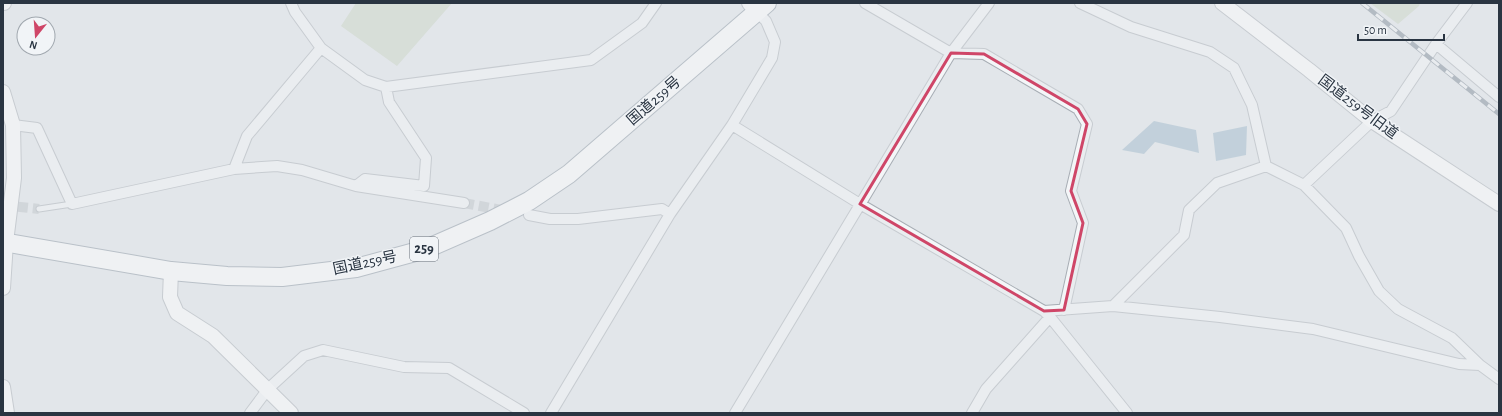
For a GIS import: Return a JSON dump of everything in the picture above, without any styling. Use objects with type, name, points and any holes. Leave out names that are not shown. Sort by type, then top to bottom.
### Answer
[{"type":"highway","name":"国道259号","points":[[5,242],[171,271],[227,276],[282,277],[356,268],[426,249],[490,222],[529,201],[570,174],[758,6]]},
{"type":"street","points":[[291,3],[295,12],[321,48],[365,80],[386,87],[591,60],[642,23],[656,3]]},
{"type":"street","points":[[865,3],[951,53],[984,54],[1078,109],[1087,124],[1071,191],[1083,223],[1064,310]]},
{"type":"street","points":[[735,413],[951,53],[989,3]]},
{"type":"street","points":[[1080,3],[1131,27],[1210,52],[1234,68],[1252,106],[1266,166]]},
{"type":"street","name":"国道259号旧道","points":[[1222,3],[1372,121],[1499,204]]},
{"type":"street","points":[[1304,185],[1372,121],[1391,111],[1436,44],[1468,3]]},
{"type":"street","points":[[551,413],[670,214],[732,125],[772,58],[775,42],[758,6]]},
{"type":"street","points":[[1436,44],[1498,94]]},
{"type":"street","points":[[234,169],[247,136],[321,48]]},
{"type":"street","points":[[356,186],[365,179],[424,186],[426,158],[389,102],[386,87]]},
{"type":"street","points":[[3,92],[13,125],[14,178],[5,242],[3,288]]},
{"type":"street","points":[[13,125],[37,128],[72,204],[234,169],[277,166],[302,170],[356,186],[464,203]]},
{"type":"street","points":[[732,125],[860,204],[1047,314],[1127,413]]},
{"type":"street","points":[[1113,306],[1184,235],[1190,210],[1217,183],[1266,166],[1304,185],[1346,228],[1359,256],[1379,291],[1398,309],[1452,338],[1480,365],[1499,379]]},
{"type":"street","points":[[529,215],[550,220],[578,219],[662,209],[670,214]]},
{"type":"street","points":[[171,271],[170,297],[177,313],[213,336],[268,389],[290,413]]},
{"type":"street","points":[[972,413],[986,389],[1047,314],[1064,310],[1113,306],[1220,317],[1313,329],[1459,364],[1480,365]]},
{"type":"street","points":[[250,413],[268,389],[304,356],[323,350],[404,367],[449,368],[524,413]]},
{"type":"street","points":[[3,387],[7,413]]},
{"type":"lane","points":[[39,209],[72,204]]},
{"type":"highlighted area","points":[[951,53],[984,54],[1078,109],[1087,124],[1071,191],[1083,223],[1064,310],[1044,311],[860,204]]},
{"type":"green space","points":[[356,3],[452,3],[397,66],[341,26]]},
{"type":"green space","points":[[1370,3],[1420,3],[1419,6],[1398,24]]},
{"type":"water","points":[[1154,121],[1196,130],[1199,153],[1155,142],[1144,154],[1122,150]]},
{"type":"water","points":[[1247,126],[1246,155],[1216,161],[1213,133]]},
{"type":"tunnel","points":[[464,203],[507,211]]},
{"type":"tunnel","points":[[3,205],[39,209]]},
{"type":"railway","points":[[1362,3],[1499,114]]}]
